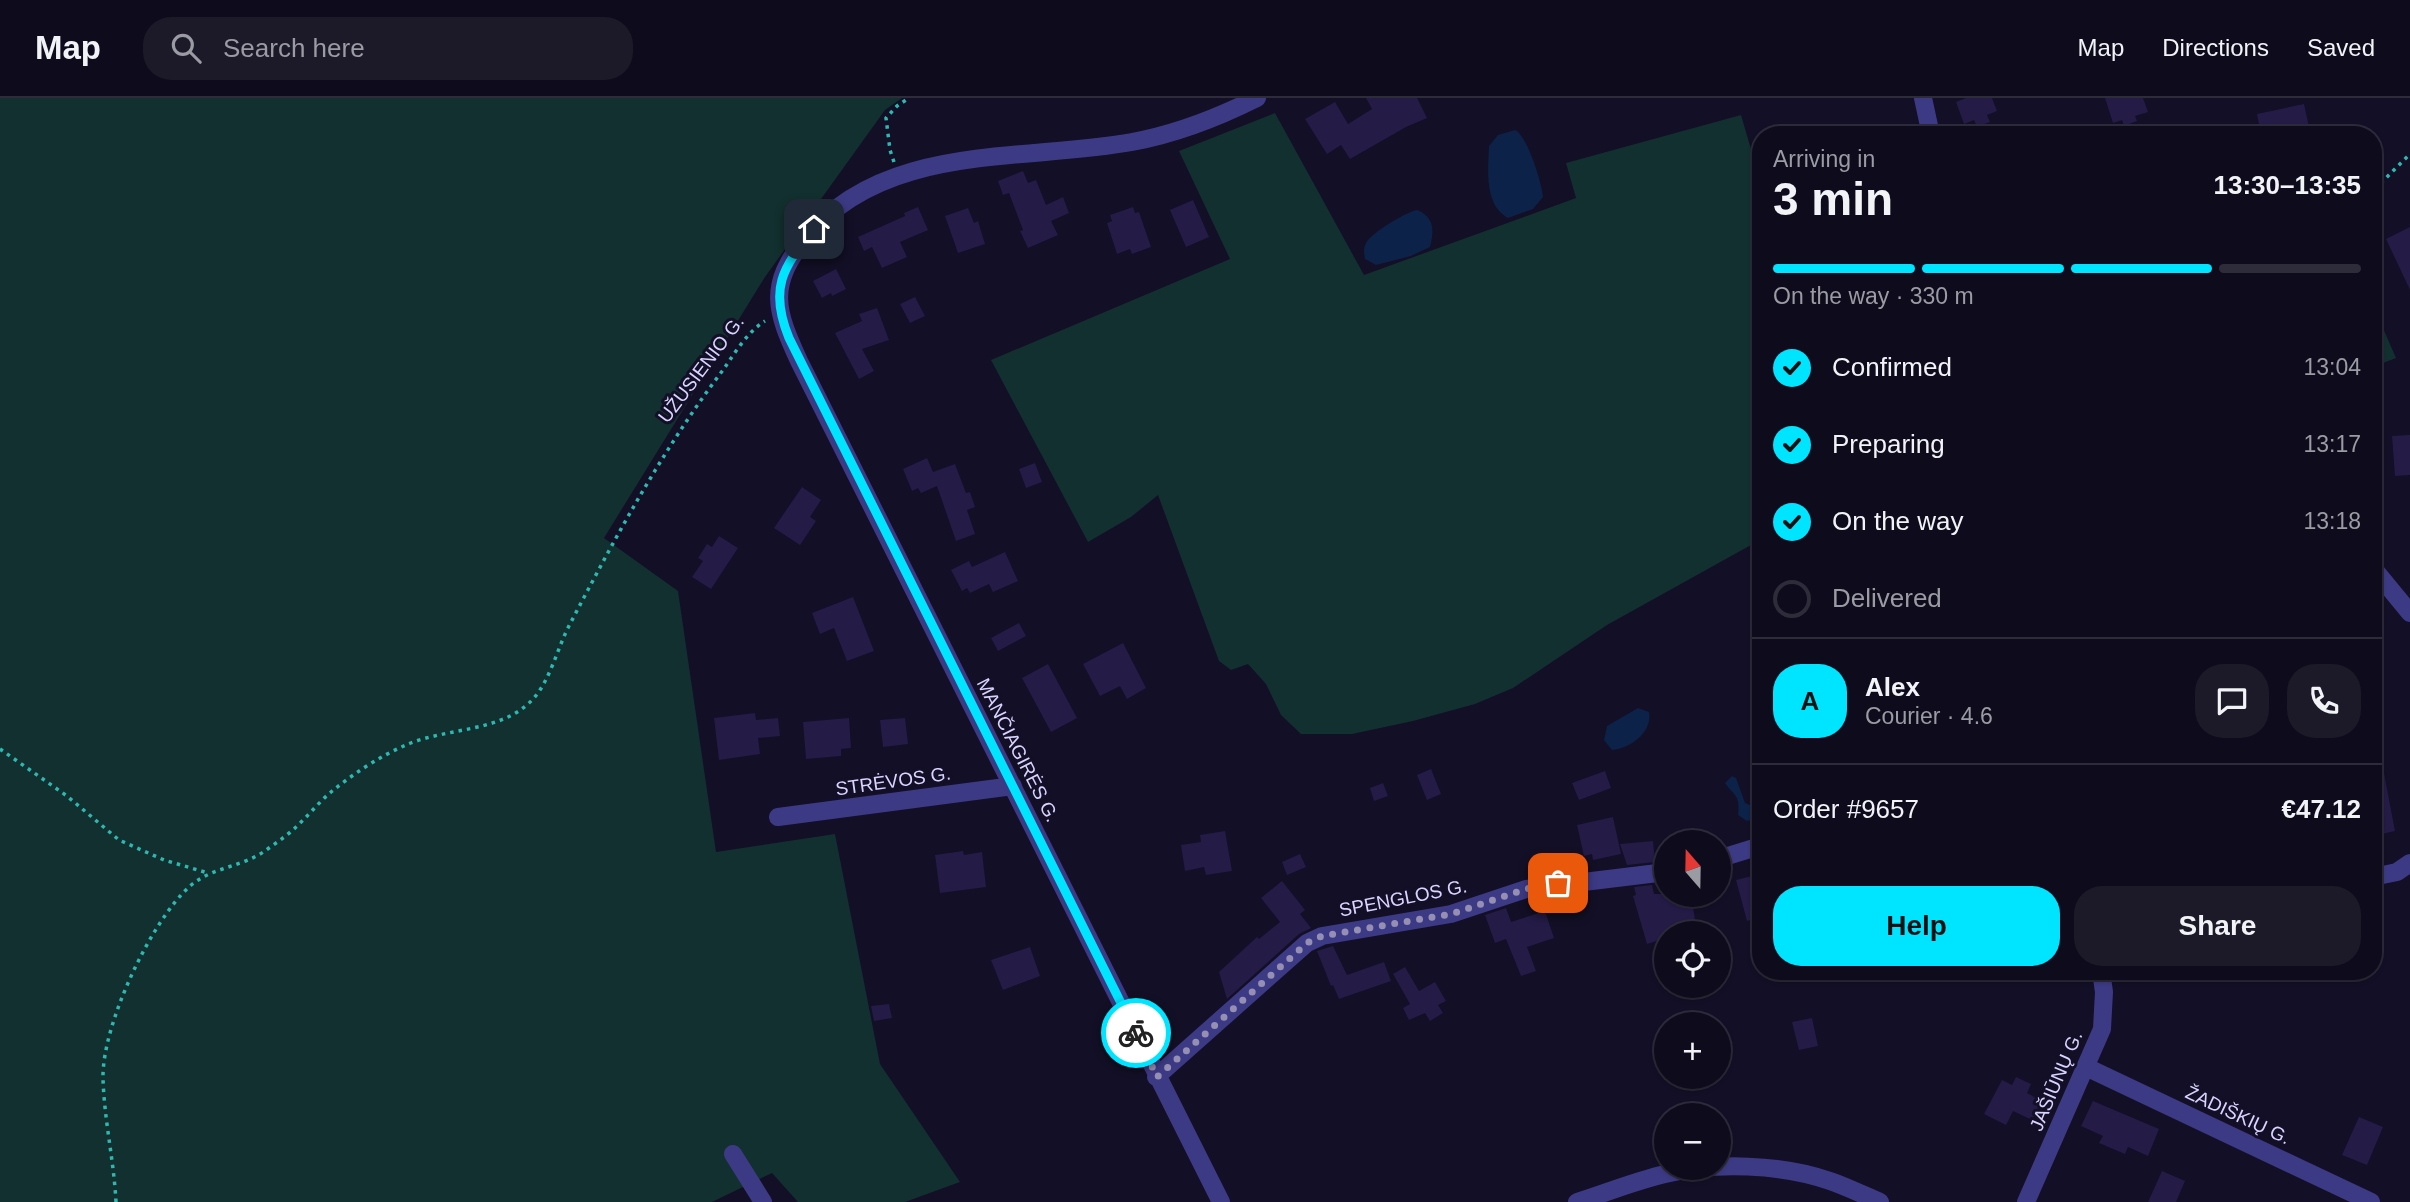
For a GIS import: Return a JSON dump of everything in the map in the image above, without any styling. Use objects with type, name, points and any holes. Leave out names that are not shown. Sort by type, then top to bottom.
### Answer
[{"type":"street","points":[[780,315],[780,285],[787,266],[814,229],[840,205],[871,187],[898,175],[974,159],[1131,142],[1184,129],[1257,98]]},
{"type":"street","points":[[1923,98],[1929,126]]},
{"type":"street","name":"MANČIAGIRĖS G.","points":[[780,315],[799,361],[1221,1202]]},
{"type":"street","points":[[2382,579],[2410,613]]},
{"type":"street","name":"STRĖVOS G.","points":[[778,817],[1013,786]]},
{"type":"street","points":[[1731,855],[1752,848]]},
{"type":"street","points":[[2382,875],[2397,872],[2410,863]]},
{"type":"street","name":"SPENGLOS G.","points":[[1157,1077],[1307,943],[1322,936],[1451,914],[1526,889],[1654,873]]},
{"type":"street","name":"JAŠIŪNŲ G.","points":[[2026,1202],[2102,1029],[2102,980]]},
{"type":"street","name":"ŽADIŠKIŲ G.","points":[[2086,1067],[2371,1202]]},
{"type":"street","points":[[733,1154],[763,1202]]},
{"type":"street","points":[[1577,1202],[1664,1174],[1699,1168],[1734,1167],[1797,1172],[1830,1181],[1880,1202]]},
{"type":"path","points":[[898,175],[890,150],[886,118],[909,98]]},
{"type":"path","points":[[2382,182],[2410,154]]},
{"type":"path","name":"UŽUSIENIO G.","points":[[208,873],[235,867],[261,854],[295,828],[330,792],[384,756],[430,737],[500,721],[534,698],[545,680],[558,646],[619,531],[685,420],[749,334],[760,324],[780,315]]},
{"type":"path","points":[[0,750],[67,796],[119,840],[164,860],[208,873]]},
{"type":"path","points":[[116,1202],[103,1078],[112,1023],[148,944],[170,909],[189,887],[208,873]]},
{"type":"green space","points":[[0,98],[902,98],[885,110],[765,277],[604,538],[678,591],[716,852],[835,834],[880,1064],[960,1182],[905,1202],[798,1202],[772,1173],[712,1202],[0,1202]]},
{"type":"green space","points":[[1275,113],[1364,275],[1576,198],[1566,163],[1741,115],[1752,153],[1752,544],[1607,625],[1513,688],[1475,704],[1352,734],[1301,734],[1281,715],[1266,684],[1248,664],[1231,670],[1219,661],[1158,495],[1131,517],[1088,542],[991,360],[1230,259],[1179,151]]},
{"type":"green space","points":[[2382,326],[2396,358],[2382,363]]},
{"type":"water","points":[[1515,130],[1529,150],[1543,197],[1533,209],[1508,218],[1500,212],[1491,196],[1488,176],[1489,146],[1498,135]]},
{"type":"water","points":[[1417,210],[1427,217],[1432,226],[1430,247],[1411,256],[1376,265],[1365,259],[1364,247],[1369,239],[1389,223]]},
{"type":"water","points":[[1638,708],[1649,712],[1644,733],[1633,743],[1612,750],[1604,740],[1607,726]]},
{"type":"water","points":[[1732,776],[1736,778],[1745,803],[1752,806],[1752,820],[1747,821],[1738,815],[1738,800],[1725,783]]},
{"type":"building","points":[[1366,98],[1417,98],[1427,118],[1350,159],[1341,145],[1327,154],[1305,119],[1335,102],[1348,124],[1372,109]]},
{"type":"building","points":[[1966,98],[1992,98],[1997,111],[1987,115],[1990,122],[1977,126],[1974,120],[1964,124],[1956,102]]},
{"type":"building","points":[[2105,98],[2143,98],[2148,112],[2135,116],[2137,121],[2124,126],[2122,120],[2113,123]]},
{"type":"building","points":[[2304,104],[2309,126],[2259,126],[2257,114]]},
{"type":"building","points":[[1023,171],[1028,183],[1036,180],[1046,205],[1063,197],[1069,213],[1051,221],[1058,235],[1028,248],[1009,193],[1003,195],[998,181]]},
{"type":"building","points":[[1193,200],[1209,237],[1186,247],[1170,210]]},
{"type":"building","points":[[918,207],[928,230],[900,242],[907,257],[882,268],[872,247],[864,251],[858,237],[905,216],[904,213]]},
{"type":"building","points":[[1133,207],[1135,213],[1139,212],[1151,247],[1132,254],[1130,249],[1117,254],[1107,223],[1112,221],[1110,215]]},
{"type":"building","points":[[968,208],[974,223],[978,221],[985,244],[958,253],[945,216]]},
{"type":"building","points":[[2410,227],[2410,290],[2386,239]]},
{"type":"building","points":[[836,269],[846,289],[822,298],[813,281]]},
{"type":"building","points":[[915,297],[925,316],[910,323],[900,304]]},
{"type":"building","points":[[877,308],[889,340],[862,349],[874,371],[859,379],[835,333],[862,321],[859,314]]},
{"type":"building","points":[[2410,435],[2410,475],[2395,476],[2392,436]]},
{"type":"building","points":[[927,458],[933,472],[955,464],[966,493],[970,492],[975,507],[967,510],[975,534],[956,541],[937,486],[921,493],[918,488],[912,491],[903,469]]},
{"type":"building","points":[[1035,463],[1042,482],[1026,488],[1019,469]]},
{"type":"building","points":[[802,487],[821,500],[810,517],[816,521],[800,545],[774,528]]},
{"type":"building","points":[[719,536],[738,548],[711,589],[692,577],[703,561],[698,558],[707,544],[712,547]]},
{"type":"building","points":[[1005,552],[1018,581],[993,592],[989,584],[970,593],[967,588],[962,591],[951,570],[969,561],[972,567]]},
{"type":"building","points":[[853,597],[874,651],[847,661],[834,628],[820,634],[812,613]]},
{"type":"building","points":[[1019,623],[1026,636],[998,651],[991,638]]},
{"type":"building","points":[[1123,643],[1146,688],[1127,699],[1120,686],[1100,696],[1083,664]]},
{"type":"building","points":[[1048,664],[1077,718],[1051,732],[1022,678]]},
{"type":"building","points":[[755,713],[756,720],[778,718],[780,736],[758,738],[760,754],[719,760],[714,718]]},
{"type":"building","points":[[849,718],[851,748],[841,749],[841,756],[806,759],[803,722]]},
{"type":"building","points":[[905,718],[908,744],[883,747],[880,720]]},
{"type":"building","points":[[2382,763],[2395,831],[2382,834]]},
{"type":"building","points":[[1431,769],[1441,794],[1427,800],[1417,775]]},
{"type":"building","points":[[1605,771],[1611,788],[1579,800],[1572,783]]},
{"type":"building","points":[[1383,783],[1388,796],[1374,801],[1370,788]]},
{"type":"building","points":[[1613,817],[1621,854],[1593,860],[1592,854],[1584,856],[1577,825]]},
{"type":"building","points":[[1225,831],[1232,871],[1206,875],[1204,867],[1185,871],[1181,845],[1201,842],[1200,835]]},
{"type":"building","points":[[1653,841],[1654,862],[1627,865],[1620,844]]},
{"type":"building","points":[[963,851],[964,855],[982,852],[986,887],[940,893],[935,855]]},
{"type":"building","points":[[1300,854],[1306,867],[1287,875],[1282,862]]},
{"type":"building","points":[[1752,876],[1752,919],[1747,921],[1736,880]]},
{"type":"building","points":[[1282,881],[1305,910],[1300,914],[1311,928],[1299,934],[1227,999],[1219,972],[1257,937],[1259,939],[1280,922],[1261,898]]},
{"type":"building","points":[[1652,885],[1654,907],[1693,907],[1695,921],[1654,921],[1654,942],[1647,944],[1633,896],[1636,895],[1634,887]]},
{"type":"building","points":[[1506,908],[1511,922],[1545,911],[1554,938],[1527,947],[1536,971],[1521,976],[1506,939],[1495,943],[1485,915]]},
{"type":"building","points":[[1333,946],[1347,975],[1384,962],[1391,981],[1339,999],[1317,951]]},
{"type":"building","points":[[1030,947],[1040,976],[1003,990],[991,960]]},
{"type":"building","points":[[1405,967],[1419,991],[1435,982],[1446,1001],[1438,1005],[1443,1013],[1430,1021],[1425,1013],[1409,1020],[1403,1008],[1410,1004],[1393,974]]},
{"type":"building","points":[[889,1004],[892,1018],[874,1021],[871,1006]]},
{"type":"building","points":[[1812,1018],[1818,1046],[1799,1050],[1792,1022]]},
{"type":"building","points":[[2016,1077],[2031,1084],[2027,1093],[2042,1101],[2032,1120],[2013,1111],[2006,1125],[1984,1114],[2002,1080],[2012,1085]]},
{"type":"building","points":[[2093,1101],[2159,1129],[2148,1156],[2128,1147],[2125,1154],[2099,1143],[2103,1136],[2081,1126]]},
{"type":"building","points":[[2359,1117],[2383,1127],[2367,1165],[2342,1155]]},
{"type":"building","points":[[2162,1171],[2185,1181],[2176,1202],[2148,1202]]},
{"type":"way so far","points":[[1136,1033],[1157,1077],[1307,943],[1347,930],[1451,914],[1526,889],[1558,883]]},
{"type":"route","points":[[814,229],[787,266],[780,285],[780,315],[789,338],[1136,1033]]}]
